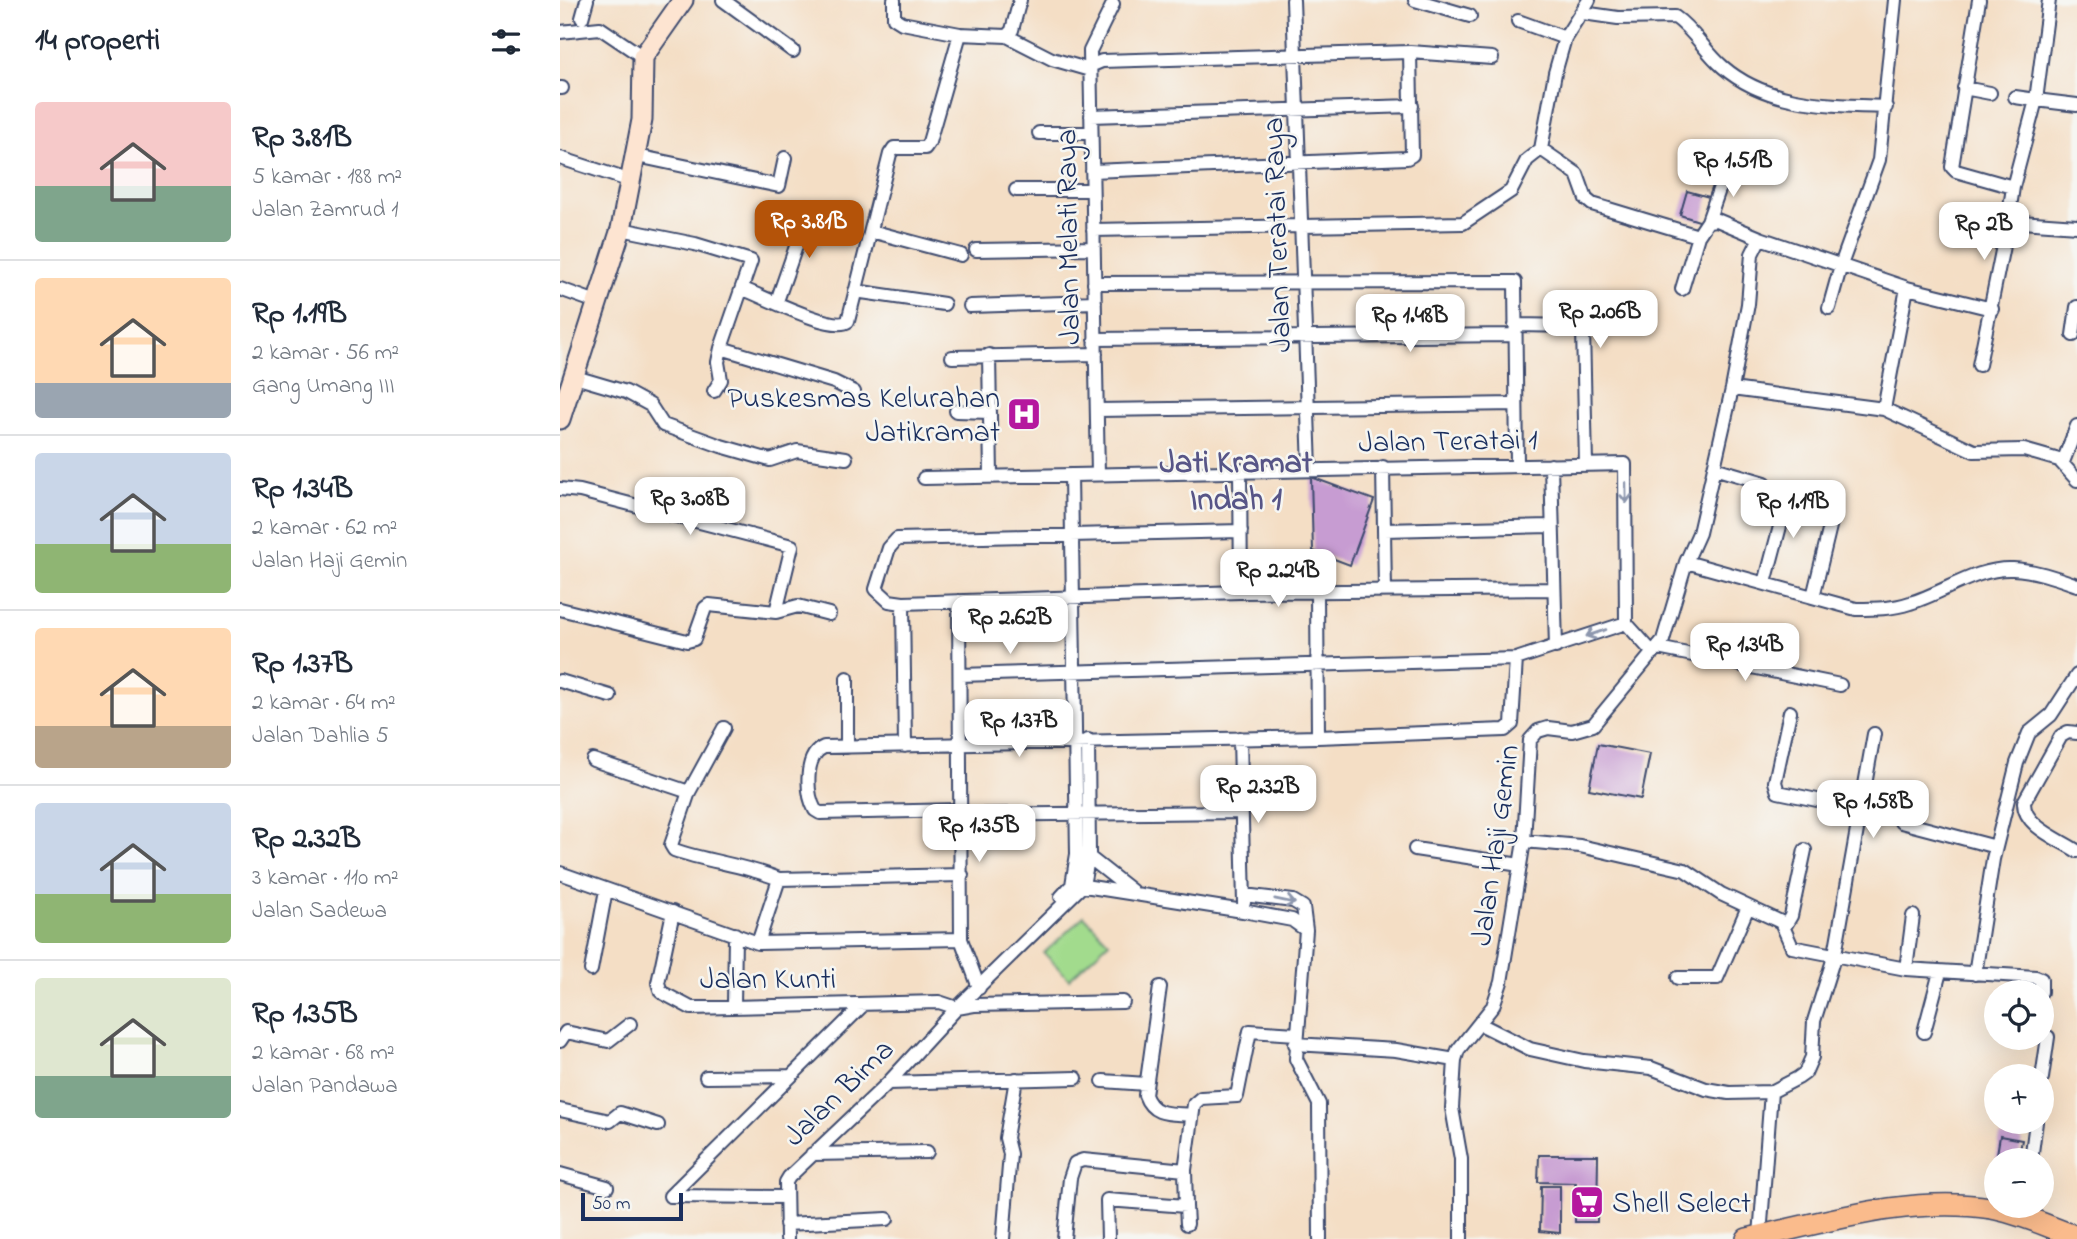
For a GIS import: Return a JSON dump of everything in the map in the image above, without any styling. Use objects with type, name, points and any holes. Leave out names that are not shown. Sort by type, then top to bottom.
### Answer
[{"type":"main road","points":[[1754,1238],[1835,1218],[1945,1205],[1984,1207]]},
{"type":"main road","points":[[2033,1218],[2066,1236]]},
{"type":"street","points":[[582,18],[587,0]]},
{"type":"street","points":[[562,406],[575,377],[621,229],[642,120],[643,57],[683,0]]},
{"type":"street","points":[[723,0],[793,51]]},
{"type":"street","points":[[894,0],[894,18],[902,23],[960,34],[1006,36],[1052,59],[1090,68],[1102,61],[1410,52],[1492,58]]},
{"type":"street","points":[[1006,36],[1012,30],[1020,0]]},
{"type":"street","name":"Jalan Teratai Raya","points":[[1293,0],[1310,468]]},
{"type":"street","points":[[1415,0],[1470,16]]},
{"type":"street","points":[[1093,230],[1463,223],[1511,191],[1527,160],[1541,149],[1565,38],[1589,0]]},
{"type":"street","points":[[1829,308],[1840,265],[1879,160],[1895,0]]},
{"type":"street","points":[[1979,0],[1951,155],[1952,167],[2013,187]]},
{"type":"street","points":[[1979,365],[1992,309],[2013,187],[2036,100],[2049,0]]},
{"type":"street","name":"Jalan Melati Raya","points":[[1098,474],[1090,51],[1113,4]]},
{"type":"street","points":[[1583,13],[1618,18],[1666,14],[1675,17],[1720,65],[1745,85],[1779,97],[1886,107]]},
{"type":"street","points":[[1518,21],[1565,38]]},
{"type":"street","points":[[560,32],[600,28],[643,57]]},
{"type":"street","points":[[743,289],[777,301],[803,315],[843,324],[848,321],[890,154],[894,148],[903,146],[925,148],[929,142],[960,34]]},
{"type":"street","points":[[1092,170],[1407,159],[1412,155],[1410,52]]},
{"type":"street","points":[[1964,88],[1990,93]]},
{"type":"street","points":[[2015,97],[2077,105]]},
{"type":"street","points":[[1091,116],[1412,106]]},
{"type":"street","points":[[1039,133],[1091,133]]},
{"type":"street","points":[[1541,149],[1577,174],[1586,199],[1592,204],[1698,236]]},
{"type":"street","points":[[637,156],[779,186],[785,158]]},
{"type":"street","points":[[560,158],[631,181]]},
{"type":"street","points":[[1682,289],[1698,236],[1708,221],[1727,167]]},
{"type":"street","points":[[1016,190],[1092,190]]},
{"type":"street","points":[[777,301],[809,209]]},
{"type":"street","points":[[1708,221],[1717,220],[1760,239],[1907,288],[1992,309]]},
{"type":"street","points":[[2008,221],[2077,226]]},
{"type":"street","points":[[621,229],[695,244],[751,261],[721,348],[718,362],[721,380],[714,391]]},
{"type":"street","points":[[871,231],[961,255]]},
{"type":"street","name":"Jalan Haji Gemin","points":[[1461,1239],[1461,1159],[1452,1108],[1455,1060],[1458,1050],[1493,1006],[1500,982],[1524,841],[1530,740],[1538,731],[1548,728],[1572,731],[1593,725],[1655,650],[1668,626],[1686,562],[1699,533],[1732,389],[1748,303],[1752,254],[1760,239]]},
{"type":"street","points":[[975,250],[1093,248]]},
{"type":"street","points":[[1094,283],[1515,282],[1517,465]]},
{"type":"street","points":[[1884,409],[1907,288]]},
{"type":"street","points":[[560,289],[599,303]]},
{"type":"street","points":[[855,291],[944,304]]},
{"type":"street","points":[[970,306],[1095,302]]},
{"type":"street","points":[[2073,335],[2077,307]]},
{"type":"street","points":[[1095,339],[1306,339],[1577,326],[1583,329],[1586,465]]},
{"type":"street","points":[[721,348],[834,382],[854,392]]},
{"type":"street","points":[[952,357],[1096,354]]},
{"type":"street","points":[[989,355],[991,476]]},
{"type":"street","points":[[575,377],[625,392],[650,405],[663,425],[721,446],[770,460],[797,451],[846,458]]},
{"type":"street","points":[[1732,389],[1884,409],[1974,451],[2024,450],[2063,462],[2077,480]]},
{"type":"street","points":[[1097,410],[1516,404]]},
{"type":"street","points":[[956,411],[990,412]]},
{"type":"street","points":[[2063,462],[2077,426]]},
{"type":"street","name":"Jalan Teratai 1","points":[[925,478],[1310,468],[1625,464],[1626,623]]},
{"type":"street","points":[[1551,465],[1556,647]]},
{"type":"street","points":[[1383,467],[1385,591]]},
{"type":"street","points":[[1714,468],[1765,483]]},
{"type":"street","points":[[1240,470],[1241,592]]},
{"type":"street","points":[[1071,475],[1076,670],[1082,740],[1083,854],[1078,886],[1132,891],[1292,920],[1306,930]]},
{"type":"street","points":[[560,489],[580,491],[792,546],[776,612]]},
{"type":"street","points":[[1765,583],[1783,514]]},
{"type":"street","points":[[1813,597],[1832,518]]},
{"type":"street","points":[[1384,530],[1552,526]]},
{"type":"street","points":[[1241,531],[897,539],[889,548],[876,589],[889,601],[903,603],[1241,592],[1554,589]]},
{"type":"street","points":[[1686,562],[1856,609],[1883,609],[1911,603],[1992,571],[2013,569],[2051,576],[2077,585]]},
{"type":"street","points":[[1317,592],[1318,737]]},
{"type":"street","points":[[959,601],[961,939],[977,984]]},
{"type":"street","points":[[903,603],[905,746]]},
{"type":"street","points":[[560,609],[687,641],[694,639],[705,608],[709,604],[776,612],[798,606],[829,614]]},
{"type":"street","points":[[960,675],[1516,659],[1626,623],[1655,650],[1840,685]]},
{"type":"street","points":[[1241,812],[820,813],[815,810],[810,797],[811,758],[815,751],[824,747],[1318,737],[1505,730],[1512,724],[1516,659]]},
{"type":"street","points":[[1975,974],[1983,909],[2017,763],[2029,733],[2050,715],[2077,676]]},
{"type":"street","points":[[847,678],[847,747]]},
{"type":"street","points":[[560,681],[610,696]]},
{"type":"street","points":[[1790,712],[1775,782],[1778,792],[1861,809]]},
{"type":"street","points":[[724,728],[689,792],[671,840],[674,850],[752,868],[779,878],[962,876]]},
{"type":"street","points":[[2077,733],[2068,732],[2061,736],[2024,802],[2024,812],[2030,821],[2077,850]]},
{"type":"street","points":[[1480,1024],[1530,1049],[1584,1061],[1624,1063],[1651,1068],[1706,1089],[1729,1093],[1771,1092],[1798,1078],[1809,1067],[1814,1021],[1835,954],[1874,734]]},
{"type":"street","points":[[1240,738],[1244,911]]},
{"type":"street","points":[[593,760],[689,792]]},
{"type":"street","points":[[1901,822],[1996,847]]},
{"type":"street","points":[[1524,841],[1580,846],[1685,870],[1784,926]]},
{"type":"street","points":[[1415,849],[1520,865]]},
{"type":"street","points":[[1805,850],[1794,908],[1784,926],[1787,941],[1792,947],[1906,969],[2036,977],[2041,980]]},
{"type":"street","points":[[1083,854],[1132,891]]},
{"type":"street","points":[[560,873],[758,943],[961,939]]},
{"type":"street","points":[[758,943],[779,878]]},
{"type":"street","name":"Jalan Bima","points":[[787,1239],[786,1196],[789,1177],[888,1083],[962,1004],[977,984],[1078,886]]},
{"type":"street","points":[[591,970],[606,890]]},
{"type":"street","points":[[1244,895],[1293,901],[1303,907],[1306,930],[1296,1059],[1319,1104],[1320,1239]]},
{"type":"street","points":[[1678,978],[1717,978],[1748,907]]},
{"type":"street","name":"Jalan Kunti","points":[[673,912],[658,983],[661,992],[691,1008],[939,1002],[974,1005],[1123,1002]]},
{"type":"street","points":[[1906,969],[1913,916]]},
{"type":"street","points":[[734,1007],[735,934]]},
{"type":"street","points":[[1924,1032],[1940,972]]},
{"type":"street","points":[[1160,987],[1145,1095],[1153,1110],[1192,1115]]},
{"type":"street","points":[[786,1196],[670,1196],[864,1004]]},
{"type":"street","points":[[560,1041],[566,1032],[608,1041],[630,1024]]},
{"type":"street","points":[[1187,1224],[1185,1170],[1194,1104],[1201,1098],[1237,1096],[1250,1031],[1455,1060]]},
{"type":"street","points":[[706,1077],[791,1076]]},
{"type":"street","points":[[888,1083],[1076,1078]]},
{"type":"street","points":[[1003,1239],[1010,1154],[1006,1138],[1016,1079]]},
{"type":"street","points":[[1104,1081],[1146,1084]]},
{"type":"street","points":[[1754,1238],[1771,1092]]},
{"type":"street","points":[[560,1110],[610,1121],[620,1113],[658,1125]]},
{"type":"street","points":[[812,1154],[927,1152]]},
{"type":"street","points":[[1064,1239],[1070,1178],[1075,1163],[1083,1160],[1185,1170]]},
{"type":"street","points":[[560,1174],[607,1187]]},
{"type":"street","points":[[1108,1239],[1107,1200],[1186,1206]]},
{"type":"street","points":[[786,1224],[887,1219]]},
{"type":"green space","points":[[1084,916],[1109,942],[1069,979],[1044,953]]},
{"type":"building","points":[[1687,191],[1709,197],[1702,222],[1680,215]]},
{"type":"building","points":[[1311,477],[1374,500],[1350,565],[1313,551]]},
{"type":"building","points":[[1598,744],[1650,754],[1641,799],[1589,789]]},
{"type":"building","points":[[2000,1136],[2022,1140],[2020,1148],[1998,1148]]},
{"type":"building","name":"Shell Select","points":[[1539,1155],[1598,1155],[1597,1222],[1575,1222],[1576,1183],[1538,1182]]},
{"type":"building","points":[[1541,1186],[1560,1186],[1560,1233],[1540,1231]]},
{"type":"place","name":"Puskesmas Kelurahan Jatikramat","points":[[1024,414]]},
{"type":"place","name":"Shell Select","points":[[1587,1202]]},
{"type":"district","name":"Jati Kramat Indah 1","points":[[1236,480]]}]
